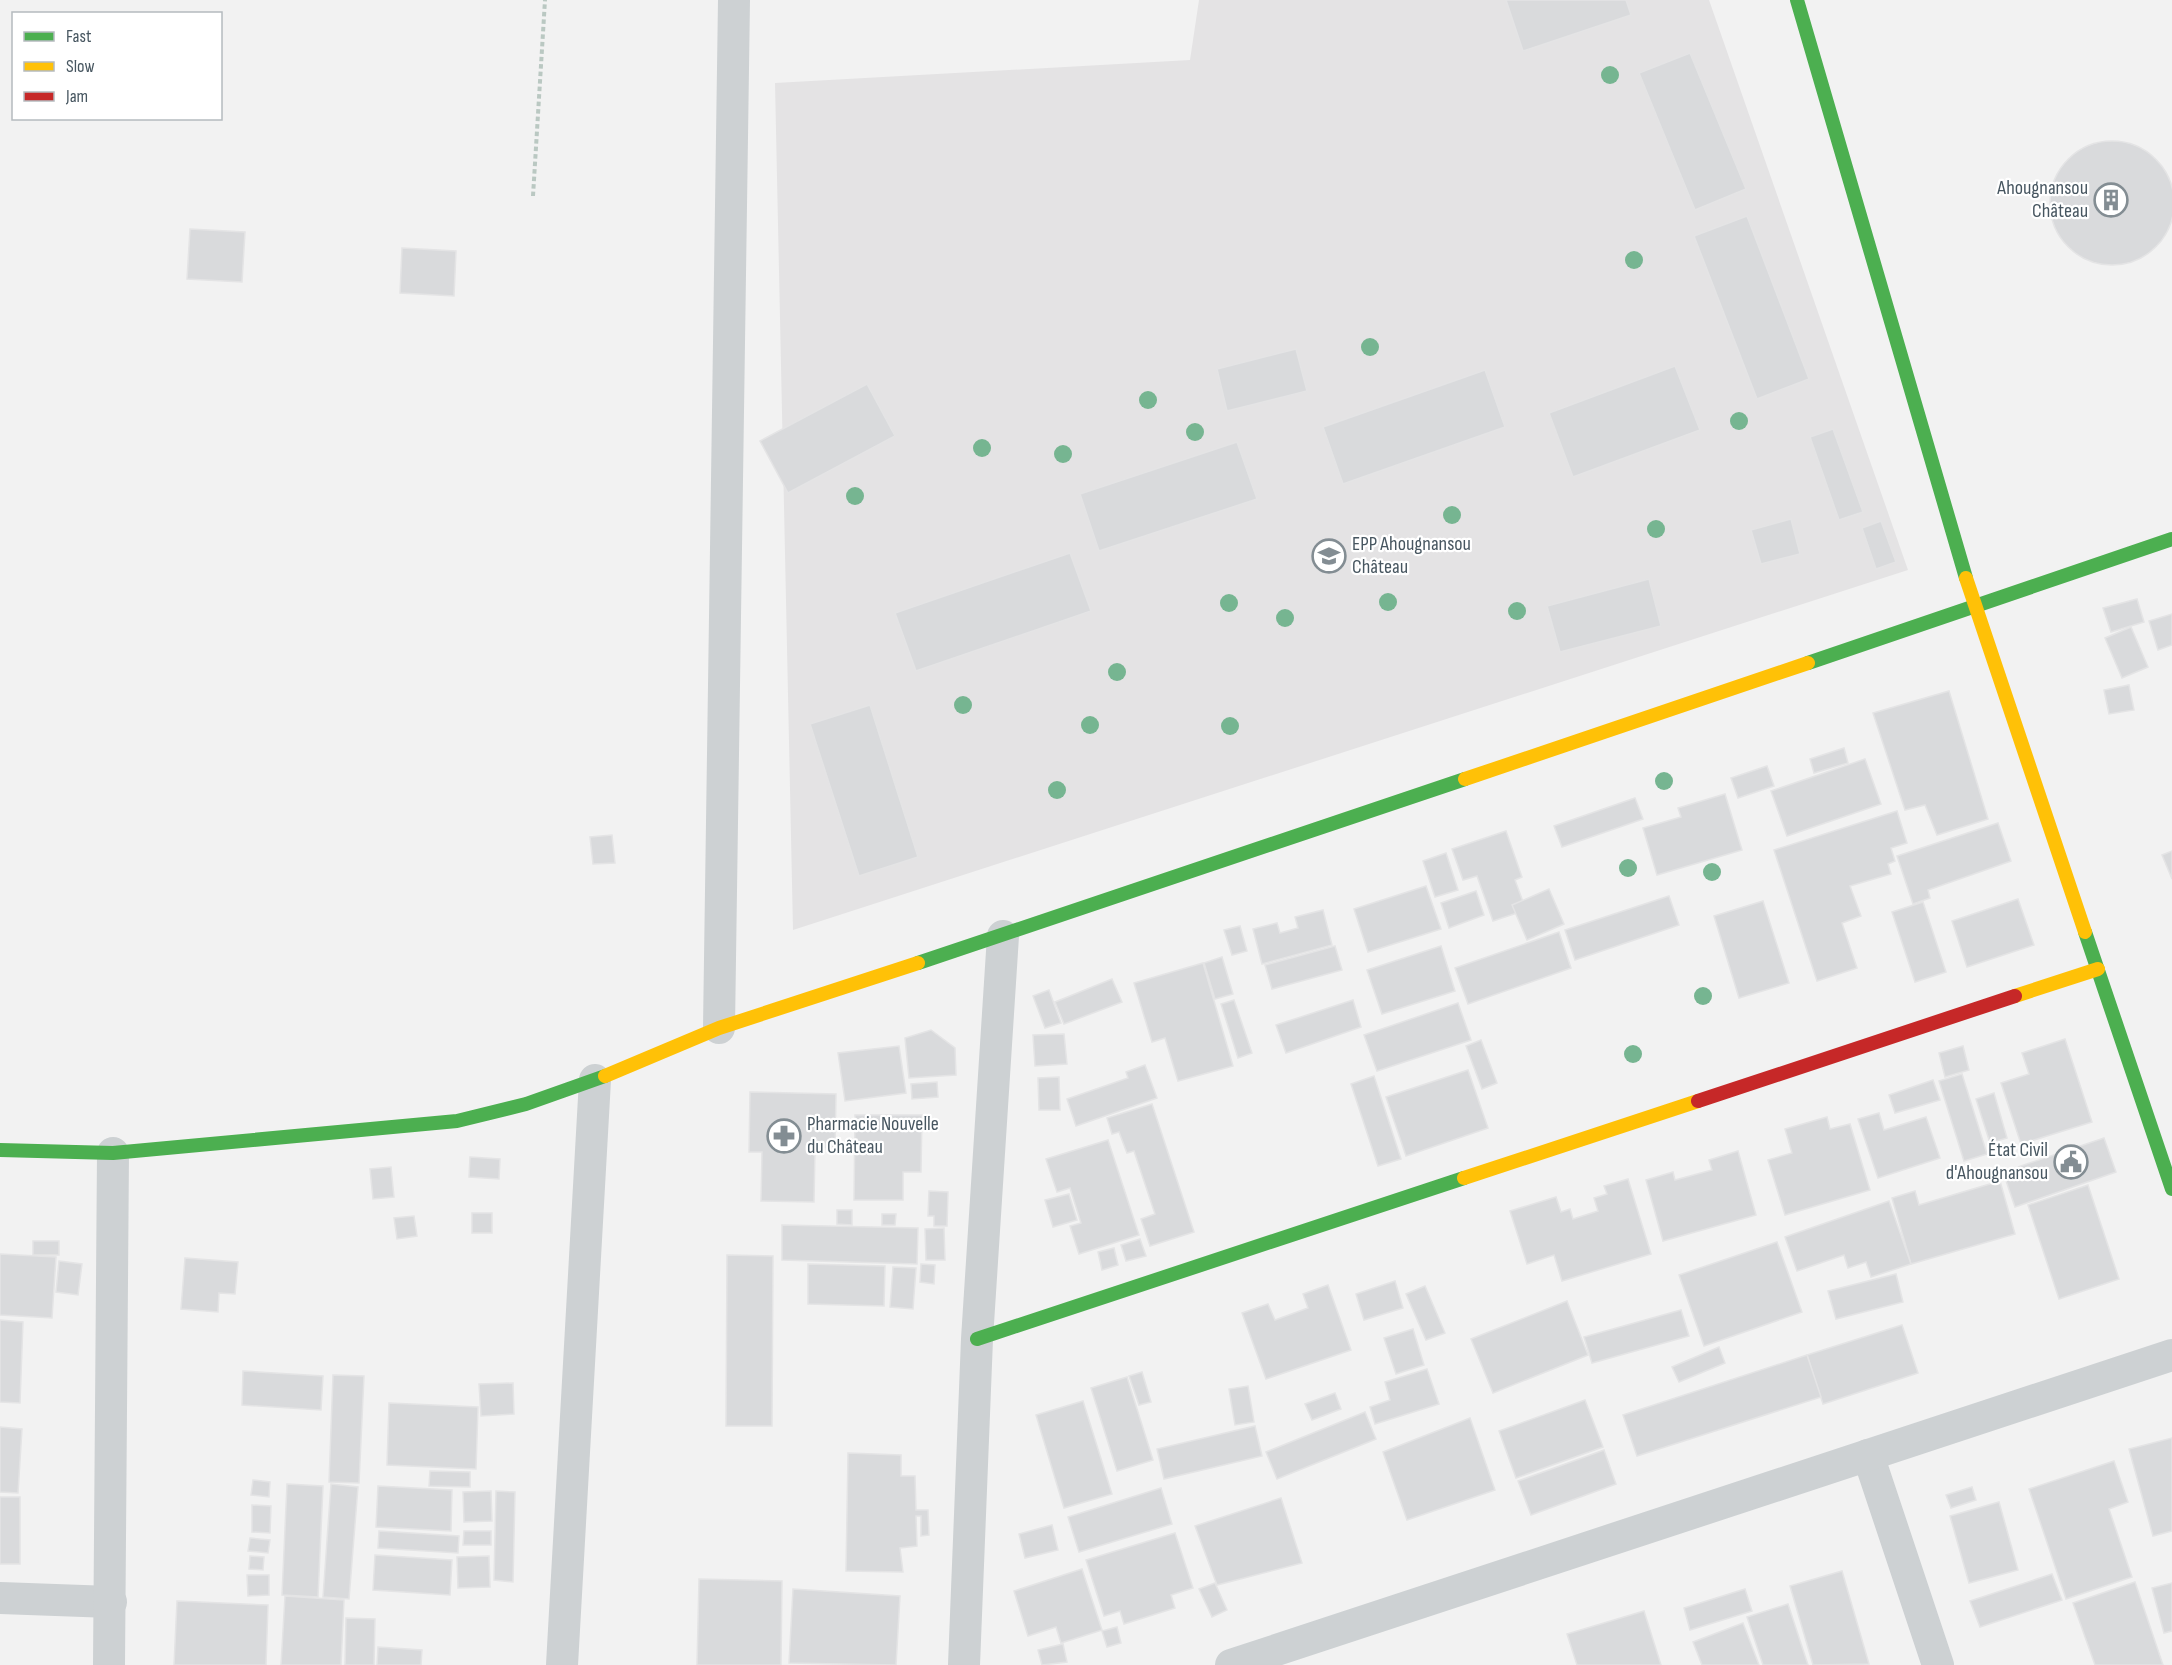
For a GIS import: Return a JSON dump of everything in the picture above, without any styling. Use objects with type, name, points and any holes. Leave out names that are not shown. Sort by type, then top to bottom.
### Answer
[{"type":"street","points":[[719,1028],[734,0]]},
{"type":"street","points":[[1797,0],[1974,606],[2172,1189]]},
{"type":"street","points":[[0,1149],[113,1153],[457,1121],[526,1104],[595,1080],[719,1028],[1003,936],[2172,539]]},
{"type":"street","points":[[964,1665],[977,1339],[1003,936]]},
{"type":"street","points":[[977,1339],[2098,969]]},
{"type":"street","points":[[562,1665],[595,1080]]},
{"type":"street","points":[[110,1665],[113,1153]]},
{"type":"street","points":[[1230,1665],[2172,1355]]},
{"type":"street","points":[[1868,1455],[1938,1665]]},
{"type":"street","points":[[0,1598],[111,1602]]},
{"type":"path","points":[[533,196],[545,0]]},
{"type":"shaded area","points":[[1199,0],[1709,0],[1908,570],[793,930],[775,83],[1190,60]]},
{"type":"building","points":[[1506,0],[1626,0],[1631,15],[1523,51]]},
{"type":"building","points":[[1690,53],[1746,189],[1695,210],[1639,73]]},
{"type":"building","name":"Ahougnansou Château","points":[[2112,141],[2136,146],[2156,159],[2169,179],[2173,191],[2173,215],[2169,227],[2156,247],[2136,260],[2112,265],[2088,260],[2068,247],[2055,227],[2050,203],[2055,179],[2068,159],[2088,146]]},
{"type":"building","points":[[1747,216],[1809,379],[1757,399],[1694,236]]},
{"type":"building","points":[[190,229],[245,232],[242,282],[187,279]]},
{"type":"building","points":[[402,248],[456,251],[454,296],[400,293]]},
{"type":"building","points":[[1296,349],[1307,391],[1227,411],[1217,369]]},
{"type":"building","points":[[1675,366],[1700,430],[1573,477],[1549,413]]},
{"type":"building","points":[[1485,370],[1505,427],[1343,484],[1323,427]]},
{"type":"building","points":[[867,384],[895,436],[788,493],[760,441]]},
{"type":"building","points":[[1833,429],[1863,512],[1839,520],[1810,437]]},
{"type":"building","points":[[1237,442],[1257,499],[1099,551],[1080,494]]},
{"type":"building","points":[[1791,519],[1800,554],[1761,564],[1751,530]]},
{"type":"building","points":[[1881,521],[1896,562],[1876,569],[1862,528]]},
{"type":"building","points":[[1070,553],[1091,611],[916,671],[895,613]]},
{"type":"building","points":[[1649,579],[1661,626],[1560,652],[1547,606]]},
{"type":"building","points":[[2137,599],[2144,622],[2111,632],[2103,608]]},
{"type":"building","points":[[2172,614],[2172,645],[2158,650],[2149,621]]},
{"type":"building","points":[[2131,627],[2148,667],[2122,678],[2105,638]]},
{"type":"building","points":[[2129,685],[2134,710],[2109,714],[2104,690]]},
{"type":"building","points":[[1949,691],[1988,819],[1937,835],[1925,805],[1905,810],[1873,713]]},
{"type":"building","points":[[870,705],[918,857],[859,876],[810,724]]},
{"type":"building","points":[[1844,748],[1848,763],[1814,773],[1810,759]]},
{"type":"building","points":[[1865,759],[1881,804],[1787,836],[1771,791]]},
{"type":"building","points":[[1767,766],[1774,786],[1738,798],[1731,778]]},
{"type":"building","points":[[1725,794],[1742,850],[1657,875],[1643,828],[1681,817],[1678,808]]},
{"type":"building","points":[[1635,798],[1643,819],[1562,847],[1554,826]]},
{"type":"building","points":[[1897,811],[1907,843],[1891,848],[1895,861],[1888,864],[1891,874],[1850,886],[1861,916],[1842,923],[1857,968],[1817,981],[1774,850]]},
{"type":"building","points":[[1998,823],[2011,861],[1928,890],[1930,898],[1913,904],[1897,856]]},
{"type":"building","points":[[1506,831],[1522,877],[1515,880],[1526,910],[1493,921],[1477,876],[1463,880],[1452,849]]},
{"type":"building","points":[[612,835],[615,863],[593,864],[590,837]]},
{"type":"building","points":[[2172,851],[2172,879],[2162,855]]},
{"type":"building","points":[[1446,853],[1458,890],[1435,897],[1423,861]]},
{"type":"building","points":[[1426,886],[1441,929],[1368,952],[1354,909]]},
{"type":"building","points":[[1549,889],[1564,924],[1527,940],[1512,905]]},
{"type":"building","points":[[1476,891],[1484,915],[1449,928],[1441,903]]},
{"type":"building","points":[[1669,896],[1679,925],[1575,960],[1565,930]]},
{"type":"building","points":[[2018,899],[2034,945],[1967,967],[1952,921]]},
{"type":"building","points":[[1763,901],[1789,983],[1739,998],[1714,916]]},
{"type":"building","points":[[1923,902],[1946,972],[1915,982],[1892,912]]},
{"type":"building","points":[[1323,910],[1332,945],[1262,964],[1253,929],[1277,923],[1280,933],[1298,928],[1295,917]]},
{"type":"building","points":[[1240,926],[1247,951],[1232,955],[1224,930]]},
{"type":"building","points":[[1559,932],[1571,968],[1468,1004],[1455,968]]},
{"type":"building","points":[[1335,946],[1342,970],[1272,989],[1265,965]]},
{"type":"building","points":[[1441,946],[1455,991],[1382,1014],[1367,970]]},
{"type":"building","points":[[1222,957],[1233,994],[1215,999],[1204,963]]},
{"type":"building","points":[[1203,963],[1233,1066],[1178,1081],[1165,1038],[1152,1042],[1134,983]]},
{"type":"building","points":[[1112,979],[1122,1002],[1064,1024],[1055,1002]]},
{"type":"building","points":[[1049,990],[1061,1023],[1045,1028],[1033,996]]},
{"type":"building","points":[[1234,1000],[1252,1053],[1238,1058],[1221,1004]]},
{"type":"building","points":[[1353,1000],[1361,1027],[1286,1053],[1276,1025]]},
{"type":"building","points":[[1458,1003],[1471,1040],[1377,1071],[1364,1035]]},
{"type":"building","points":[[931,1030],[955,1048],[956,1075],[909,1078],[905,1038]]},
{"type":"building","points":[[1064,1034],[1067,1064],[1035,1066],[1033,1035]]},
{"type":"building","points":[[2065,1039],[2092,1122],[2021,1144],[2001,1083],[2029,1074],[2022,1053]]},
{"type":"building","points":[[1481,1040],[1497,1083],[1482,1089],[1466,1046]]},
{"type":"building","points":[[899,1046],[906,1093],[845,1101],[838,1053]]},
{"type":"building","points":[[1963,1046],[1969,1070],[1945,1077],[1939,1053]]},
{"type":"building","points":[[1145,1065],[1157,1098],[1076,1126],[1067,1099],[1128,1078],[1126,1072]]},
{"type":"building","points":[[1468,1070],[1488,1128],[1406,1156],[1386,1097]]},
{"type":"building","points":[[1962,1074],[1987,1154],[1964,1161],[1939,1081]]},
{"type":"building","points":[[1374,1076],[1401,1159],[1378,1166],[1351,1084]]},
{"type":"building","points":[[1059,1077],[1060,1110],[1039,1110],[1038,1078]]},
{"type":"building","points":[[1933,1080],[1940,1100],[1895,1113],[1889,1095]]},
{"type":"building","points":[[937,1082],[938,1097],[912,1099],[911,1084]]},
{"type":"building","points":[[750,1092],[836,1094],[835,1149],[815,1149],[814,1202],[761,1201],[762,1152],[749,1152]]},
{"type":"building","points":[[1994,1093],[2007,1138],[1990,1143],[1976,1099]]},
{"type":"building","points":[[1152,1104],[1194,1232],[1150,1246],[1141,1219],[1155,1214],[1134,1151],[1127,1153],[1119,1132],[1112,1134],[1107,1118]]},
{"type":"building","points":[[1879,1113],[1884,1130],[1926,1117],[1940,1158],[1878,1178],[1858,1119]]},
{"type":"building","points":[[855,1115],[922,1115],[921,1172],[903,1172],[903,1200],[854,1200]]},
{"type":"building","points":[[1827,1117],[1830,1129],[1850,1124],[1870,1190],[1785,1215],[1768,1160],[1792,1153],[1785,1129]]},
{"type":"building","points":[[2104,1138],[2116,1172],[2015,1207],[2003,1172]]},
{"type":"building","points":[[1108,1140],[1139,1235],[1079,1254],[1070,1226],[1081,1223],[1070,1188],[1057,1192],[1046,1159]]},
{"type":"building","points":[[1738,1151],[1756,1215],[1663,1241],[1646,1180],[1673,1172],[1675,1180],[1712,1170],[1709,1160]]},
{"type":"building","points":[[470,1157],[500,1159],[499,1179],[469,1177]]},
{"type":"building","points":[[391,1167],[394,1197],[373,1199],[370,1169]]},
{"type":"building","points":[[1628,1179],[1651,1254],[1562,1281],[1554,1255],[1527,1264],[1510,1211],[1556,1197],[1561,1212],[1570,1209],[1573,1219],[1598,1211],[1594,1198],[1607,1194],[1604,1186]]},
{"type":"building","points":[[2000,1181],[2015,1234],[1911,1264],[1892,1198],[1915,1191],[1919,1205]]},
{"type":"building","points":[[2088,1185],[2119,1279],[2059,1299],[2028,1205]]},
{"type":"building","points":[[929,1191],[948,1192],[947,1226],[934,1226],[934,1216],[928,1216]]},
{"type":"building","points":[[1069,1194],[1077,1220],[1053,1227],[1045,1200]]},
{"type":"building","points":[[1889,1201],[1911,1264],[1871,1277],[1866,1262],[1848,1268],[1844,1255],[1797,1271],[1785,1237]]},
{"type":"building","points":[[837,1210],[852,1210],[852,1225],[837,1224]]},
{"type":"building","points":[[472,1213],[492,1213],[492,1233],[472,1233]]},
{"type":"building","points":[[882,1214],[896,1214],[895,1225],[882,1225]]},
{"type":"building","points":[[414,1216],[417,1236],[397,1239],[394,1218]]},
{"type":"building","points":[[782,1225],[918,1228],[917,1264],[782,1260]]},
{"type":"building","points":[[944,1228],[945,1260],[926,1260],[925,1229]]},
{"type":"building","points":[[1140,1239],[1146,1256],[1126,1261],[1121,1245]]},
{"type":"building","points":[[33,1241],[59,1241],[59,1255],[33,1255]]},
{"type":"building","points":[[1777,1242],[1802,1312],[1704,1346],[1679,1275]]},
{"type":"building","points":[[1114,1248],[1118,1265],[1102,1270],[1098,1252]]},
{"type":"building","points":[[0,1254],[56,1257],[52,1318],[0,1315]]},
{"type":"building","points":[[727,1255],[773,1256],[772,1426],[726,1426]]},
{"type":"building","points":[[185,1258],[238,1262],[235,1294],[219,1293],[218,1312],[181,1309]]},
{"type":"building","points":[[59,1261],[82,1264],[78,1295],[56,1292]]},
{"type":"building","points":[[808,1264],[885,1266],[884,1306],[808,1304]]},
{"type":"building","points":[[921,1264],[935,1265],[934,1284],[920,1282]]},
{"type":"building","points":[[893,1267],[916,1268],[913,1309],[890,1307]]},
{"type":"building","points":[[1896,1274],[1903,1302],[1836,1319],[1828,1291]]},
{"type":"building","points":[[1395,1281],[1403,1308],[1364,1320],[1356,1294]]},
{"type":"building","points":[[1328,1285],[1351,1350],[1266,1379],[1242,1313],[1268,1304],[1275,1320],[1308,1308],[1303,1294]]},
{"type":"building","points":[[1425,1286],[1445,1333],[1426,1340],[1406,1294]]},
{"type":"building","points":[[1567,1301],[1588,1355],[1493,1393],[1471,1339]]},
{"type":"building","points":[[1681,1310],[1689,1336],[1592,1363],[1584,1337]]},
{"type":"building","points":[[0,1320],[23,1322],[20,1403],[0,1402]]},
{"type":"building","points":[[1902,1325],[1918,1373],[1823,1404],[1807,1355]]},
{"type":"building","points":[[1413,1329],[1424,1365],[1396,1374],[1384,1338]]},
{"type":"building","points":[[1719,1347],[1725,1363],[1679,1382],[1672,1367]]},
{"type":"building","points":[[1807,1355],[1821,1397],[1637,1456],[1623,1415]]},
{"type":"building","points":[[1427,1369],[1439,1404],[1375,1424],[1370,1407],[1390,1400],[1385,1382]]},
{"type":"building","points":[[243,1371],[323,1376],[321,1410],[242,1405]]},
{"type":"building","points":[[1142,1372],[1151,1402],[1139,1405],[1129,1376]]},
{"type":"building","points":[[333,1375],[364,1376],[359,1483],[329,1482]]},
{"type":"building","points":[[1127,1377],[1153,1460],[1117,1471],[1091,1388]]},
{"type":"building","points":[[513,1383],[514,1414],[481,1416],[479,1384]]},
{"type":"building","points":[[1248,1386],[1254,1422],[1235,1425],[1229,1389]]},
{"type":"building","points":[[1335,1393],[1341,1409],[1312,1420],[1305,1404]]},
{"type":"building","points":[[1585,1400],[1603,1447],[1516,1478],[1499,1431]]},
{"type":"building","points":[[1083,1401],[1112,1494],[1064,1508],[1036,1415]]},
{"type":"building","points":[[389,1403],[478,1407],[476,1469],[387,1465]]},
{"type":"building","points":[[1365,1412],[1376,1439],[1277,1479],[1266,1452]]},
{"type":"building","points":[[1470,1418],[1495,1490],[1407,1520],[1383,1452]]},
{"type":"building","points":[[1255,1426],[1262,1456],[1164,1479],[1157,1449]]},
{"type":"building","points":[[0,1427],[22,1429],[18,1493],[0,1492]]},
{"type":"building","points":[[2172,1438],[2172,1531],[2153,1536],[2129,1449]]},
{"type":"building","points":[[1604,1450],[1616,1484],[1531,1515],[1518,1481]]},
{"type":"building","points":[[848,1453],[901,1455],[901,1476],[915,1476],[916,1510],[928,1510],[929,1535],[921,1536],[921,1516],[916,1516],[917,1546],[900,1548],[903,1572],[846,1571]]},
{"type":"building","points":[[2114,1461],[2128,1502],[2109,1509],[2132,1577],[2066,1599],[2029,1489]]},
{"type":"building","points":[[430,1471],[470,1472],[470,1487],[429,1486]]},
{"type":"building","points":[[253,1480],[270,1482],[269,1497],[251,1495]]},
{"type":"building","points":[[287,1484],[323,1486],[318,1597],[282,1595]]},
{"type":"building","points":[[331,1484],[358,1487],[349,1599],[323,1597]]},
{"type":"building","points":[[378,1486],[452,1490],[451,1531],[376,1527]]},
{"type":"building","points":[[1972,1487],[1976,1500],[1951,1508],[1946,1495]]},
{"type":"building","points":[[1161,1488],[1172,1524],[1079,1552],[1068,1517]]},
{"type":"building","points":[[491,1491],[492,1521],[464,1522],[463,1492]]},
{"type":"building","points":[[496,1491],[515,1492],[513,1582],[494,1580]]},
{"type":"building","points":[[0,1497],[20,1497],[20,1564],[0,1564]]},
{"type":"building","points":[[1281,1498],[1302,1563],[1217,1585],[1195,1526]]},
{"type":"building","points":[[1999,1502],[2018,1570],[1969,1583],[1950,1516]]},
{"type":"building","points":[[252,1505],[271,1506],[270,1533],[252,1532]]},
{"type":"building","points":[[1052,1525],[1058,1550],[1025,1558],[1019,1534]]},
{"type":"building","points":[[379,1531],[459,1536],[458,1553],[378,1548]]},
{"type":"building","points":[[464,1531],[491,1531],[491,1545],[463,1545]]},
{"type":"building","points":[[1175,1533],[1193,1588],[1171,1595],[1175,1608],[1124,1624],[1120,1611],[1104,1616],[1086,1560]]},
{"type":"building","points":[[250,1538],[270,1540],[268,1553],[248,1551]]},
{"type":"building","points":[[375,1555],[452,1560],[450,1595],[373,1590]]},
{"type":"building","points":[[250,1556],[264,1557],[263,1570],[249,1569]]},
{"type":"building","points":[[489,1556],[490,1587],[458,1588],[457,1557]]},
{"type":"building","points":[[1082,1569],[1102,1630],[1061,1643],[1056,1627],[1028,1636],[1014,1591]]},
{"type":"building","points":[[1842,1571],[1869,1664],[1813,1665],[1790,1586]]},
{"type":"building","points":[[2052,1574],[2062,1600],[1980,1627],[1970,1601]]},
{"type":"building","points":[[247,1575],[269,1575],[269,1595],[248,1596]]},
{"type":"building","points":[[699,1579],[782,1581],[781,1665],[697,1665]]},
{"type":"building","points":[[2135,1582],[2163,1665],[2095,1665],[2073,1603]]},
{"type":"building","points":[[1215,1583],[1227,1610],[1212,1617],[1199,1589]]},
{"type":"building","points":[[2172,1583],[2172,1631],[2164,1633],[2152,1588]]},
{"type":"building","points":[[793,1589],[900,1596],[896,1665],[789,1663]]},
{"type":"building","points":[[1745,1589],[1752,1611],[1690,1630],[1684,1608]]},
{"type":"building","points":[[285,1596],[344,1600],[341,1665],[281,1665]]},
{"type":"building","points":[[177,1601],[268,1605],[266,1665],[174,1665]]},
{"type":"building","points":[[1788,1604],[1808,1665],[1763,1665],[1747,1617]]},
{"type":"building","points":[[1644,1611],[1661,1665],[1577,1665],[1567,1634]]},
{"type":"building","points":[[346,1618],[375,1619],[374,1665],[345,1665]]},
{"type":"building","points":[[1743,1623],[1759,1665],[1702,1665],[1693,1642]]},
{"type":"building","points":[[1117,1627],[1121,1643],[1107,1647],[1102,1631]]},
{"type":"building","points":[[1063,1644],[1067,1662],[1042,1665],[1038,1650]]},
{"type":"building","points":[[378,1647],[422,1650],[421,1665],[377,1665]]},
{"type":"traffic: fast","points":[[1797,0],[1966,578]]},
{"type":"traffic: fast","points":[[1808,663],[2172,539]]},
{"type":"traffic: fast","points":[[918,963],[1465,779]]},
{"type":"traffic: fast","points":[[2085,932],[2172,1189]]},
{"type":"traffic: fast","points":[[0,1150],[113,1153],[457,1121],[526,1104],[605,1076]]},
{"type":"traffic: fast","points":[[977,1339],[1464,1178]]},
{"type":"traffic: slow","points":[[1966,578],[2085,932]]},
{"type":"traffic: slow","points":[[1465,779],[1808,663]]},
{"type":"traffic: slow","points":[[605,1076],[719,1028],[918,963]]},
{"type":"traffic: slow","points":[[2015,996],[2098,969]]},
{"type":"traffic: slow","points":[[1464,1178],[1698,1101]]},
{"type":"traffic: jam","points":[[1698,1101],[2015,996]]},
{"type":"place","name":"Ahougnansou Château","points":[[2111,200]]},
{"type":"place","name":"EPP Ahougnansou Château","points":[[1329,556]]},
{"type":"place","name":"Pharmacie Nouvelle du Château","points":[[784,1136]]},
{"type":"place","name":"État Civil d'Ahougnansou","points":[[2071,1162]]}]
